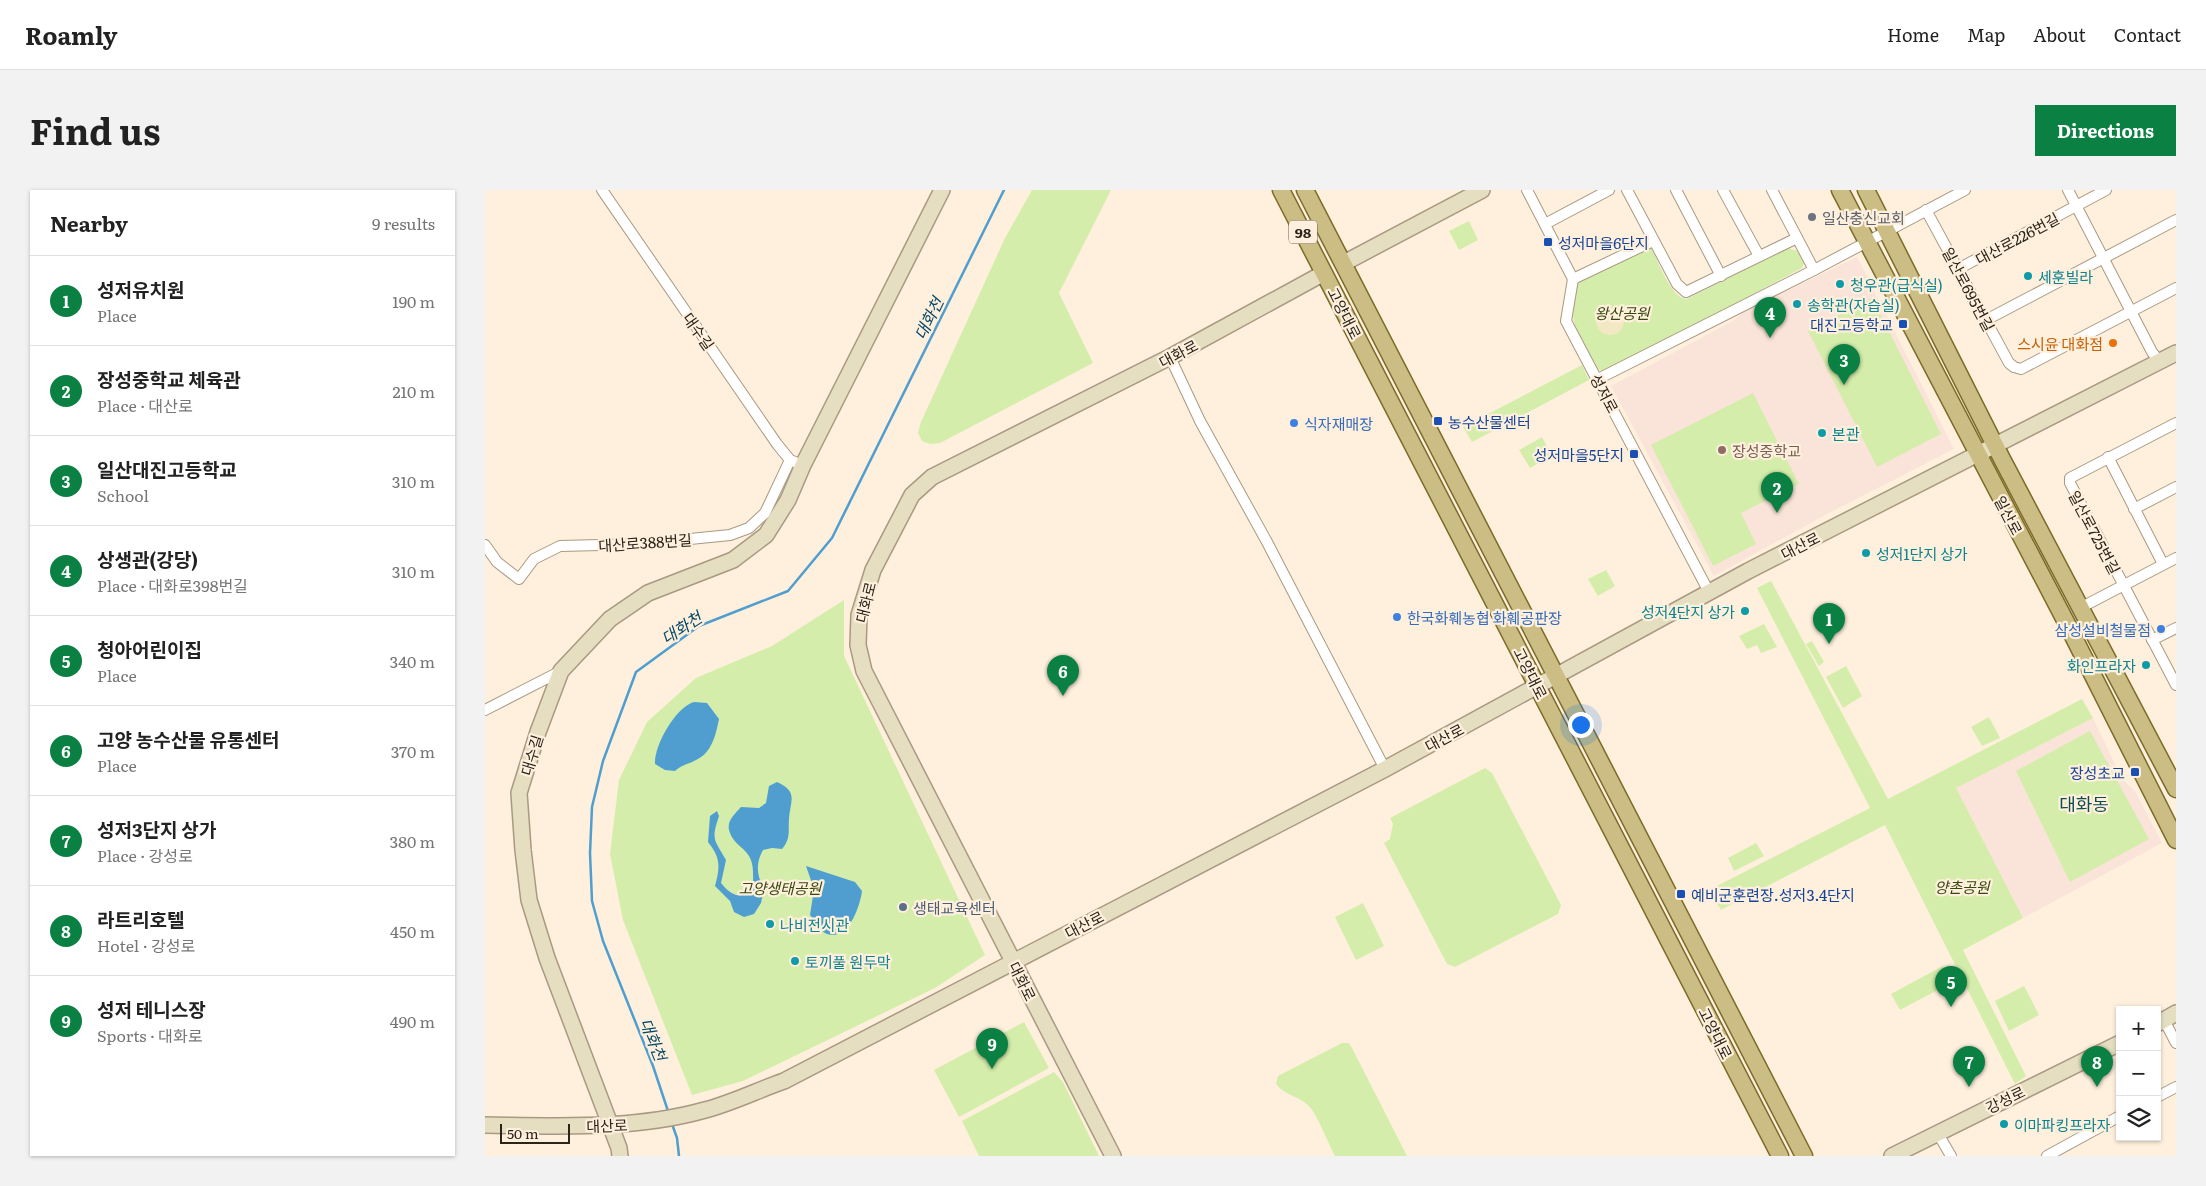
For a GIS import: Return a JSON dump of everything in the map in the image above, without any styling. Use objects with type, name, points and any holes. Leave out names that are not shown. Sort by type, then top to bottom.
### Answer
[{"type":"main road","name":"고양대로","points":[[1281,190],[1780,1156]]},
{"type":"main road","name":"고양대로","points":[[1305,190],[1804,1156]]},
{"type":"main road","name":"일산로","points":[[1840,190],[2067,624],[2176,840]]},
{"type":"main road","name":"일산로","points":[[1865,190],[1995,446],[2176,789]]},
{"type":"street","name":"대수길","points":[[602,190],[777,444],[797,462]]},
{"type":"street","name":"대수길","points":[[620,1156],[611,1126],[547,958],[529,900],[519,793],[538,732],[561,671],[610,619],[648,593],[733,560],[766,535],[788,500],[797,462],[942,190]]},
{"type":"street","points":[[1344,263],[1482,190]]},
{"type":"street","points":[[1527,190],[1573,279],[1653,241]]},
{"type":"street","points":[[1545,224],[1609,190]]},
{"type":"street","points":[[1627,190],[1653,241],[1682,291],[1690,292],[1797,238]]},
{"type":"street","points":[[1676,190],[1721,276]]},
{"type":"street","points":[[1723,190],[1759,256]]},
{"type":"street","points":[[1772,190],[1814,270]]},
{"type":"street","points":[[1597,379],[1814,270],[1965,190]]},
{"type":"street","name":"대산로226번길","points":[[2068,190],[2159,362]]},
{"type":"street","name":"대산로226번길","points":[[1958,269],[2106,190]]},
{"type":"street","name":"일산로695번길","points":[[1926,210],[2014,368],[2021,368],[2133,311]]},
{"type":"street","points":[[1986,320],[2103,256],[2176,220]]},
{"type":"street","name":"대화로","points":[[1113,1156],[864,671],[858,645],[859,615],[873,570],[911,495],[932,476],[1170,357],[1324,273]]},
{"type":"street","name":"성저로","points":[[1573,279],[1566,320],[1709,592]]},
{"type":"street","points":[[2133,311],[2176,288]]},
{"type":"street","name":"대산로","points":[[485,1126],[611,1126],[639,1123],[706,1110],[784,1081],[1385,769],[1709,592],[2176,353]]},
{"type":"street","points":[[1170,357],[1200,421],[1267,542],[1385,769]]},
{"type":"street","points":[[2163,564],[2108,457],[2176,423]]},
{"type":"street","name":"일산로725번길","points":[[2108,457],[2069,478],[2070,483],[2174,681]]},
{"type":"street","name":"대산로388번길","points":[[485,545],[497,562],[519,579],[534,559],[560,546],[640,544],[730,535],[749,528],[765,513],[797,462]]},
{"type":"street","points":[[2134,509],[2176,487]]},
{"type":"street","name":"일산로725번길","points":[[2080,608],[2176,558]]},
{"type":"street","points":[[2152,640],[2176,628]]},
{"type":"street","points":[[485,710],[561,671]]},
{"type":"street","points":[[2166,1019],[2176,1043]]},
{"type":"street","name":"강성로","points":[[1892,1156],[1937,1132],[2116,1045]]},
{"type":"street","points":[[2159,1096],[2176,1087]]},
{"type":"street","points":[[2047,1156],[2116,1118]]},
{"type":"street","points":[[1937,1132],[1951,1156]]},
{"type":"shaded area","points":[[1857,257],[1954,449],[1829,513],[1714,576],[1611,386],[1733,321],[1744,312]]},
{"type":"shaded area","points":[[2093,718],[2122,779],[2135,791],[2162,843],[2023,918],[1955,788]]},
{"type":"green space","points":[[1032,190],[1111,190],[1059,293],[1093,363],[940,443],[930,444],[922,441],[918,433],[921,422],[1005,238]]},
{"type":"green space","points":[[1469,221],[1478,240],[1459,250],[1449,231]]},
{"type":"green space","name":"왕산공원","points":[[1651,247],[1670,286],[1681,297],[1687,299],[1787,248],[1798,251],[1804,263],[1802,268],[1607,372],[1599,370],[1579,336],[1573,318],[1574,297],[1577,286],[1579,282]]},
{"type":"green space","points":[[1872,298],[1941,434],[1877,467],[1808,331]]},
{"type":"green space","points":[[1582,365],[1589,380],[1472,442],[1463,427]]},
{"type":"green space","points":[[1753,393],[1799,484],[1741,513],[1756,544],[1713,566],[1651,445]]},
{"type":"green space","points":[[1542,437],[1552,456],[1530,468],[1519,450]]},
{"type":"green space","points":[[1606,570],[1615,586],[1598,596],[1588,579]]},
{"type":"green space","name":"양촌공원","points":[[1771,581],[1888,799],[2082,699],[2093,718],[1956,788],[2023,918],[1963,950],[2026,1076],[2015,1084],[1885,825],[1721,910],[1709,890],[1870,808],[1757,588]]},
{"type":"green space","name":"고양생태공원","points":[[844,600],[844,656],[985,955],[935,988],[743,1081],[692,1095],[623,920],[610,854],[619,780],[647,722],[696,678],[772,646]]},
{"type":"green space","points":[[1764,624],[1777,647],[1761,653],[1757,645],[1747,649],[1739,636]]},
{"type":"green space","points":[[1812,641],[1824,662],[1819,666],[1806,644]]},
{"type":"green space","points":[[1846,666],[1862,696],[1843,708],[1826,677]]},
{"type":"green space","points":[[1989,717],[2000,738],[1982,746],[1971,727]]},
{"type":"green space","points":[[2090,731],[2149,839],[2070,882],[2016,771]]},
{"type":"green space","points":[[1485,768],[1492,773],[1561,905],[1558,914],[1455,967],[1447,964],[1384,843],[1390,839],[1393,824],[1390,818]]},
{"type":"green space","points":[[1756,843],[1764,856],[1734,871],[1728,858]]},
{"type":"green space","points":[[1363,903],[1384,946],[1356,960],[1335,917]]},
{"type":"green space","points":[[1943,966],[1951,983],[1900,1010],[1891,994]]},
{"type":"green space","points":[[2024,986],[2039,1015],[2009,1031],[1995,1001]]},
{"type":"green space","points":[[1024,1022],[1049,1068],[959,1117],[934,1070]]},
{"type":"green space","points":[[1342,1043],[1349,1043],[1352,1048],[1407,1156],[1335,1156],[1309,1106],[1283,1091],[1276,1084],[1278,1076]]},
{"type":"green space","points":[[1054,1072],[1063,1082],[1099,1156],[979,1156],[962,1121]]},
{"type":"sand","points":[[1610,307],[1620,311],[1624,321],[1620,331],[1610,335],[1600,331],[1596,321],[1600,311]]},
{"type":"water","points":[[694,702],[707,703],[719,719],[710,748],[701,757],[675,771],[665,770],[655,764],[662,737],[680,711]]},
{"type":"water","points":[[777,782],[788,789],[792,798],[788,838],[782,849],[772,848],[763,850],[760,855],[758,875],[764,889],[761,903],[754,914],[744,917],[734,912],[730,901],[715,886],[718,863],[715,853],[708,842],[710,816],[717,811],[719,816],[715,830],[715,839],[726,860],[721,883],[736,895],[745,894],[753,884],[752,864],[747,853],[731,836],[729,823],[741,807],[759,808],[766,803],[769,786]]},
{"type":"water","points":[[806,866],[855,882],[862,891],[859,905],[851,922],[840,933],[833,935],[823,932],[810,915],[814,889]]},
{"type":"waterway","name":"대화천","points":[[669,1114],[653,1066],[603,941],[592,901],[590,853],[592,807],[603,761],[636,672],[699,626],[788,591],[832,538],[1004,190]]},
{"type":"waterway","name":"대화천","points":[[672,1124],[677,1138],[679,1156]]},
{"type":"place","name":"일산충신교회","points":[[1812,217]]},
{"type":"place","name":"성저마을6단지","points":[[1548,242]]},
{"type":"place","name":"세훈빌라","points":[[2028,276]]},
{"type":"place","name":"청우관(급식실)","points":[[1840,284]]},
{"type":"place","name":"송학관(자습실)","points":[[1797,304]]},
{"type":"place","name":"대진고등학교","points":[[1903,324]]},
{"type":"place","name":"상생관(강당)","points":[[1770,338]]},
{"type":"place","name":"스시윤 대화점","points":[[2113,343]]},
{"type":"place","name":"일산대진고등학교","points":[[1844,385]]},
{"type":"place","name":"농수산물센터","points":[[1438,421]]},
{"type":"place","name":"식자재매장","points":[[1294,423]]},
{"type":"place","name":"본관","points":[[1822,433]]},
{"type":"place","name":"장성중학교","points":[[1722,450]]},
{"type":"place","name":"성저마을5단지","points":[[1634,454]]},
{"type":"place","name":"장성중학교 체육관","points":[[1777,513]]},
{"type":"place","name":"성저1단지 상가","points":[[1866,553]]},
{"type":"place","name":"성저4단지 상가","points":[[1745,611]]},
{"type":"place","name":"한국화훼농협 화훼공판장","points":[[1397,617]]},
{"type":"place","name":"삼성설비철물점","points":[[2161,629]]},
{"type":"place","name":"성저유치원","points":[[1829,644]]},
{"type":"place","name":"화인프라자","points":[[2146,665]]},
{"type":"place","name":"고양 농수산물 유통센터","points":[[1063,696]]},
{"type":"place","name":"장성초교","points":[[2135,772]]},
{"type":"place","name":"예비군훈련장.성저3.4단지","points":[[1681,894]]},
{"type":"place","name":"생태교육센터","points":[[903,907]]},
{"type":"place","name":"나비전시관","points":[[770,924]]},
{"type":"place","name":"토끼풀 원두막","points":[[795,961]]},
{"type":"place","name":"청아어린이집","points":[[1951,1007]]},
{"type":"place","name":"성저 테니스장","points":[[992,1069]]},
{"type":"place","name":"성저3단지 상가","points":[[1969,1087]]},
{"type":"place","name":"라트리호텔","points":[[2097,1087]]},
{"type":"place","name":"이마파킹프라자","points":[[2004,1124]]},
{"type":"district","name":"대화동","points":[[2084,803]]}]
